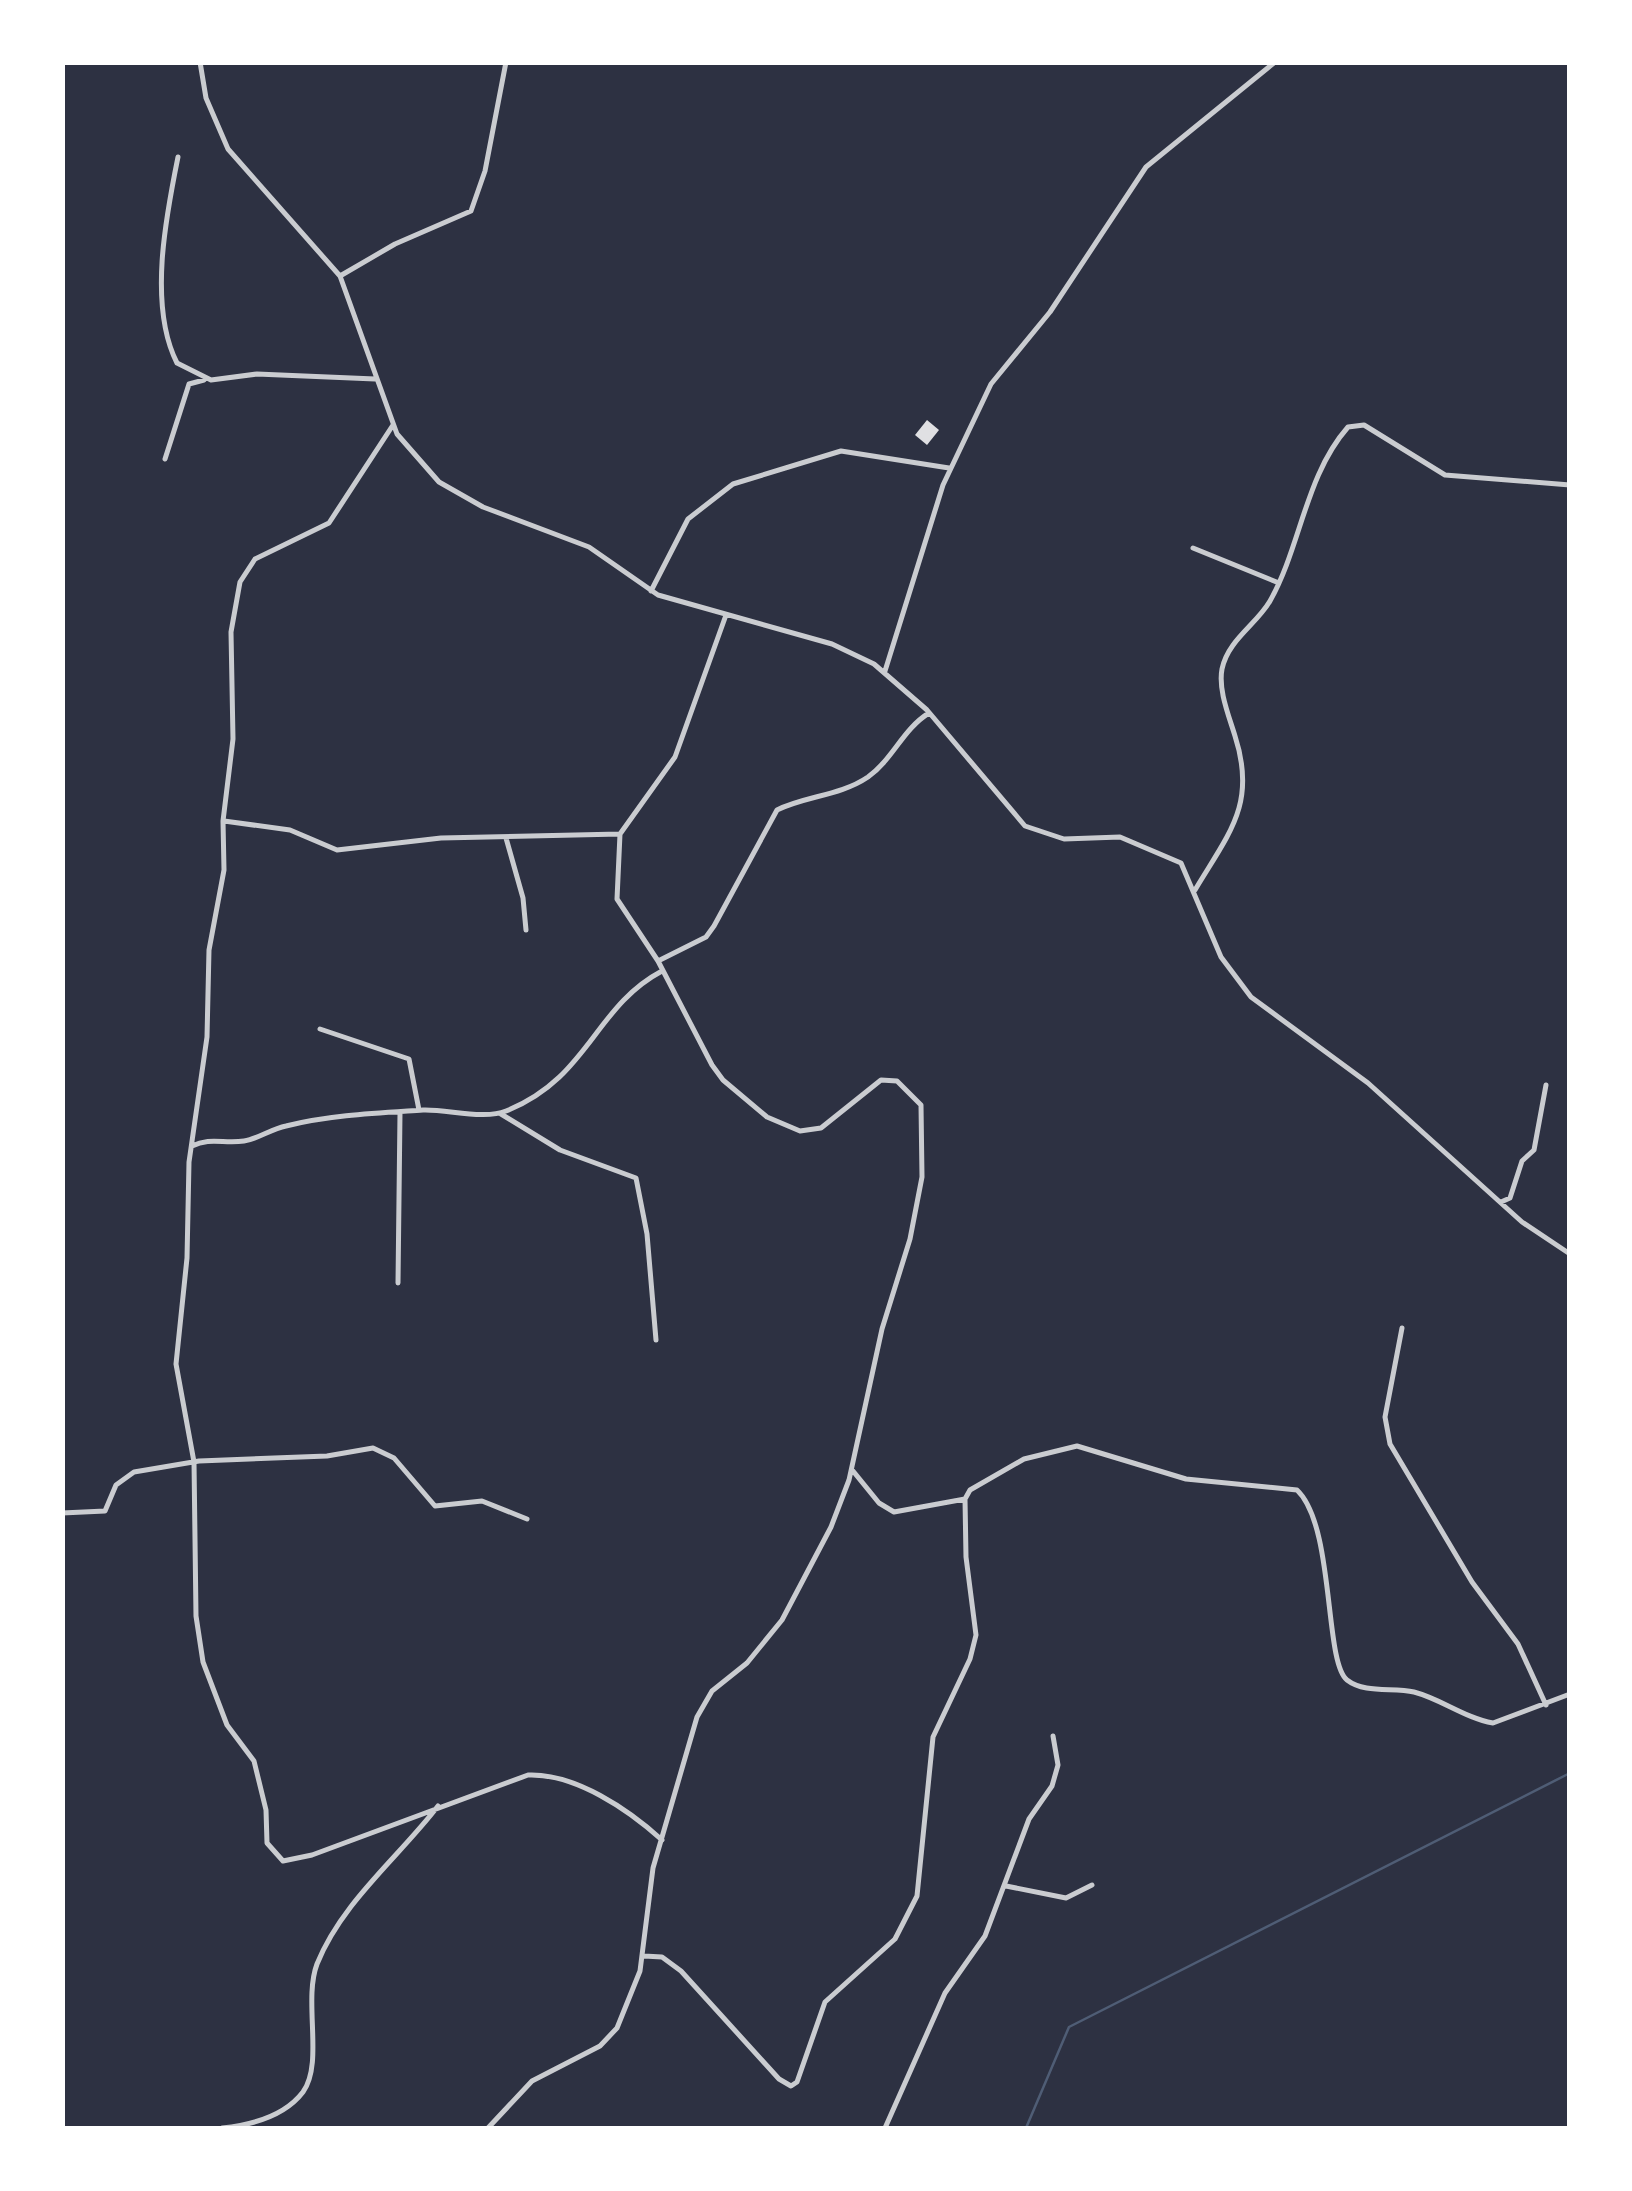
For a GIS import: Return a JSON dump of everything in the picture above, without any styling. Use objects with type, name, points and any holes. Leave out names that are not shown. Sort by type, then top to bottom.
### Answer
[{"type":"street","points":[[200,62],[206,98],[228,150],[340,276],[393,425],[407,450],[439,482],[483,507],[589,547],[651,591],[832,644],[885,670],[930,712],[1025,826],[1064,839],[1120,838],[1181,863],[1221,958],[1251,997],[1368,1084],[1500,1202],[1570,1254]]},
{"type":"street","points":[[340,276],[395,244],[471,211],[485,171],[506,62]]},
{"type":"street","points":[[885,670],[950,468],[996,377],[1050,312],[1144,170],[1275,62]]},
{"type":"street","points":[[178,156],[163,238],[165,312],[174,358],[206,379]]},
{"type":"street","points":[[166,459],[189,384],[257,374],[375,379]]},
{"type":"street","points":[[1195,890],[1237,815],[1246,786],[1246,768],[1223,693],[1223,664],[1279,583],[1320,472],[1342,434],[1355,424],[1445,475],[1570,486]]},
{"type":"street","points":[[393,425],[330,522],[262,554],[240,582],[231,632],[233,739],[223,821],[223,887],[209,950],[207,1037],[192,1146],[187,1258],[176,1336],[177,1378],[194,1462],[196,1616],[203,1662],[227,1725],[254,1761],[270,1851],[276,1858],[295,1861],[438,1806],[537,1774],[600,1797],[662,1840]]},
{"type":"street","points":[[651,591],[688,519],[733,484],[842,451],[950,468]]},
{"type":"street","points":[[1193,548],[1279,583]]},
{"type":"street","points":[[488,2128],[532,2082],[600,2046],[617,2028],[634,1992],[643,1956],[651,1878],[684,1750],[703,1704],[762,1648],[782,1620],[831,1527],[852,1471],[878,1346],[922,1178],[921,1105],[898,1081],[881,1080],[821,1128],[800,1131],[780,1125],[722,1080],[658,962],[617,899],[620,834],[676,757],[726,615]]},
{"type":"street","points":[[658,962],[706,936],[777,810],[863,780],[891,755],[914,723],[930,712]]},
{"type":"street","points":[[223,821],[290,830],[337,850],[440,838],[620,834]]},
{"type":"street","points":[[506,838],[523,898],[526,930]]},
{"type":"street","points":[[501,1114],[547,1090],[568,1072],[627,994],[662,971]]},
{"type":"street","points":[[320,1030],[409,1059],[419,1110]]},
{"type":"street","points":[[1500,1202],[1510,1198],[1522,1161],[1534,1150],[1546,1085]]},
{"type":"street","points":[[192,1146],[207,1140],[249,1141],[286,1126],[419,1110],[501,1114],[560,1150],[636,1178],[648,1234],[656,1340]]},
{"type":"street","points":[[398,1282],[400,1112]]},
{"type":"street","points":[[1402,1328],[1385,1418],[1390,1444],[1472,1582],[1518,1644],[1546,1704]]},
{"type":"street","points":[[852,1471],[878,1503],[894,1512],[965,1499],[978,1484],[1012,1464],[1048,1450],[1078,1446],[1206,1482],[1290,1487],[1309,1506],[1326,1570],[1344,1678],[1360,1686],[1416,1693],[1493,1723],[1570,1694]]},
{"type":"street","points":[[62,1513],[103,1512],[116,1485],[130,1474],[194,1462],[327,1456],[373,1448],[394,1458],[435,1506],[482,1501],[527,1519]]},
{"type":"street","points":[[643,1956],[662,1957],[682,1971],[779,2079],[791,2086],[797,2082],[825,2002],[895,1939],[917,1896],[933,1738],[970,1659],[976,1635],[966,1556],[965,1499]]},
{"type":"street","points":[[885,2128],[945,1994],[977,1951],[1006,1886],[1029,1819],[1056,1774],[1053,1736]]},
{"type":"street","points":[[222,2128],[262,2122],[303,2092],[311,2069],[310,1986],[318,1961],[353,1904],[438,1806]]},
{"type":"street","points":[[1006,1886],[1066,1898],[1092,1885]]},
{"type":"building","points":[[927,420],[939,430],[927,445],[915,435]]},
{"type":"waterway","points":[[1026,2128],[1069,2027],[1570,1773]]}]
